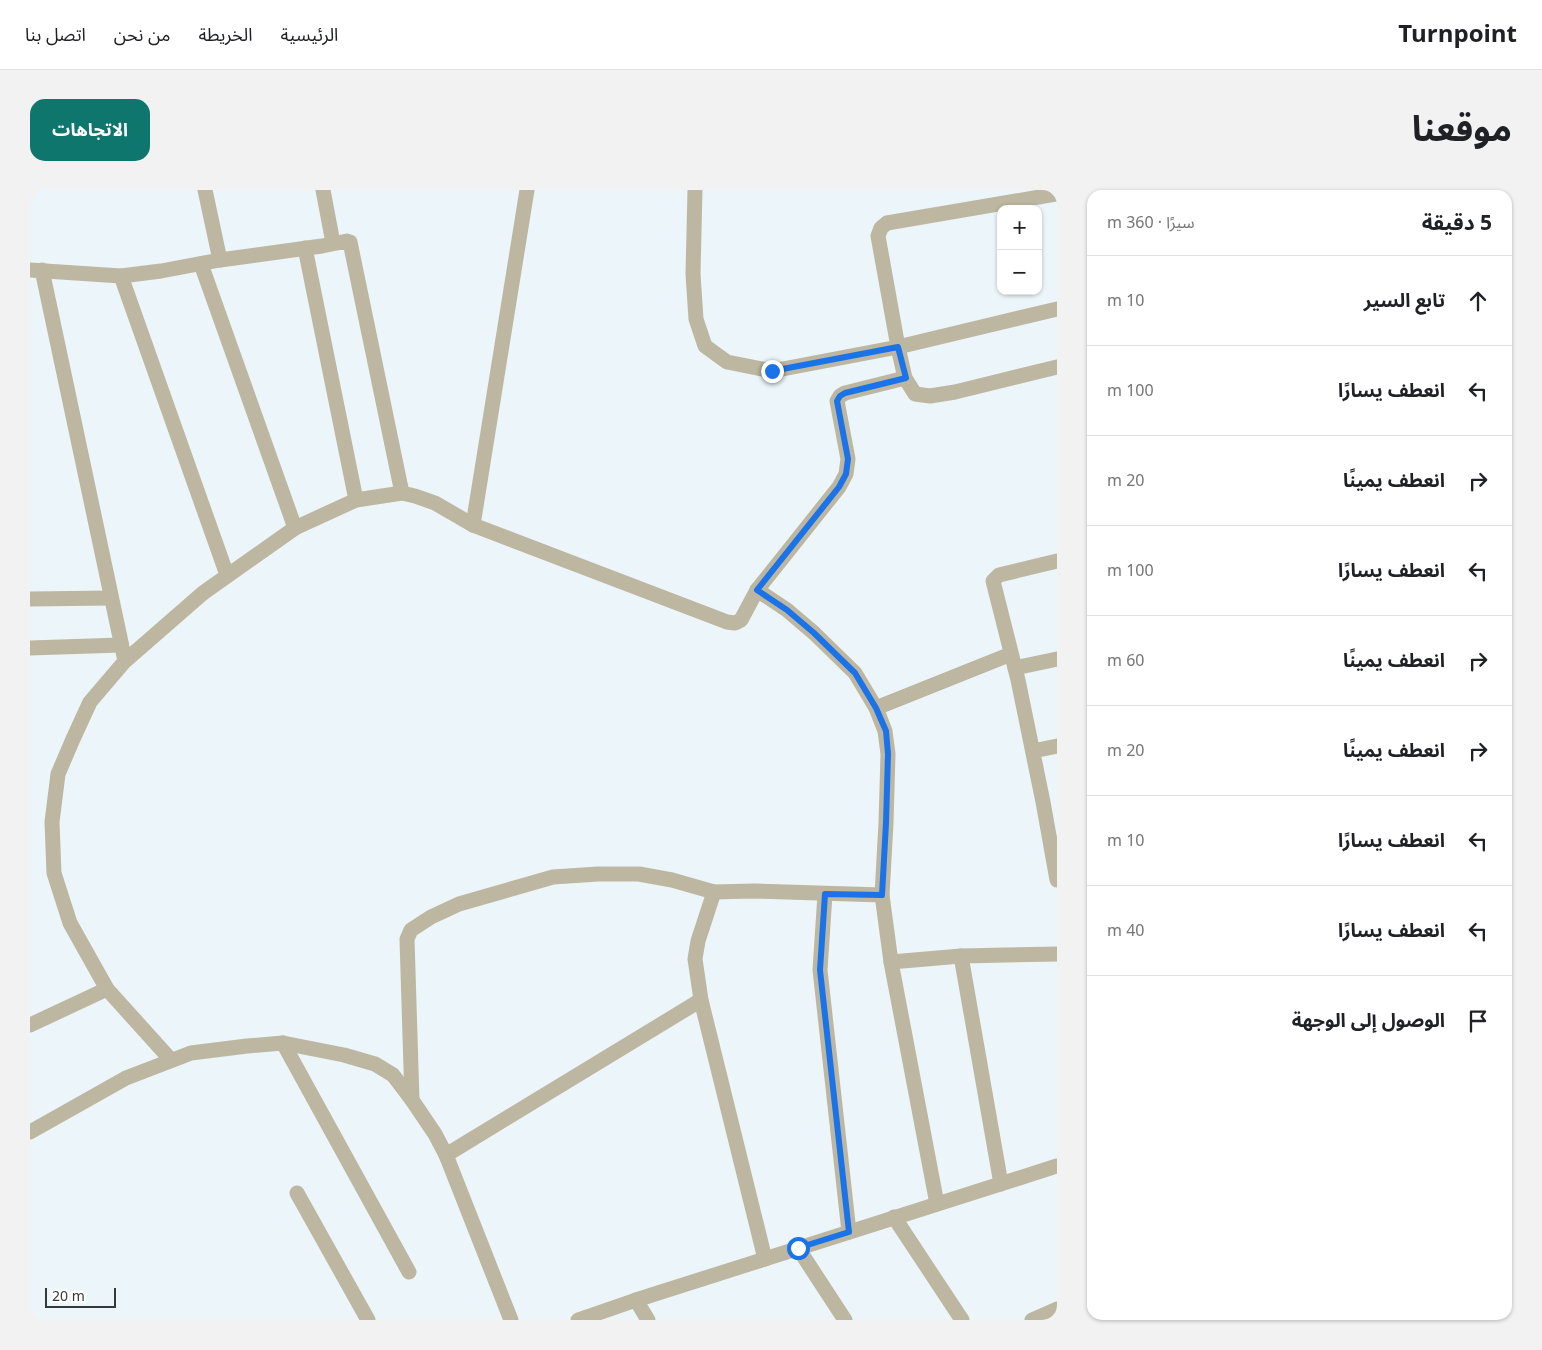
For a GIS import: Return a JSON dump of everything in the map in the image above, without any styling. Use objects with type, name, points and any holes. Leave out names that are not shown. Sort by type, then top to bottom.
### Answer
[{"type":"street","points":[[205,190],[220,260]]},
{"type":"street","points":[[323,190],[333,243]]},
{"type":"street","points":[[473,525],[527,190]]},
{"type":"street","points":[[695,190],[693,274],[696,319],[705,346],[727,362],[772,371],[898,347],[1057,309]]},
{"type":"street","points":[[1057,194],[887,223],[881,228],[878,236],[898,347],[906,378],[916,394],[930,396],[955,392],[1057,368]]},
{"type":"street","points":[[125,661],[36,270],[122,276],[348,241],[351,244],[402,492]]},
{"type":"street","points":[[305,248],[356,500]]},
{"type":"street","points":[[201,264],[295,528]]},
{"type":"street","points":[[122,276],[228,575]]},
{"type":"street","points":[[171,1060],[107,989],[70,923],[54,873],[52,822],[58,774],[90,702],[125,661],[203,593],[295,528],[356,500],[402,492],[435,503],[473,525],[726,622],[735,623],[740,620],[757,590],[839,487],[846,474],[848,459],[837,401],[840,396],[845,393],[906,378]]},
{"type":"street","points":[[1057,561],[998,575],[993,581],[1033,752],[1057,874]]},
{"type":"street","points":[[757,590],[787,610],[855,673],[876,708],[886,731],[888,754],[882,895],[891,962],[937,1204]]},
{"type":"street","points":[[30,599],[112,598]]},
{"type":"street","points":[[30,648],[121,645]]},
{"type":"street","points":[[876,708],[1013,661],[1057,659]]},
{"type":"street","points":[[1033,752],[1057,746]]},
{"type":"street","points":[[412,1100],[407,939],[411,930],[430,916],[458,904],[554,877],[598,874],[639,874],[672,880],[714,892],[754,891],[882,895]]},
{"type":"street","points":[[714,892],[698,941],[695,959],[701,1000],[765,1259]]},
{"type":"street","points":[[825,894],[820,970],[849,1232]]},
{"type":"street","points":[[891,962],[961,956],[1057,954]]},
{"type":"street","points":[[961,956],[1001,1184]]},
{"type":"street","points":[[30,1025],[107,989]]},
{"type":"street","points":[[446,1155],[701,1000]]},
{"type":"street","points":[[283,1043],[409,1272]]},
{"type":"street","points":[[30,1132],[126,1078],[191,1053],[283,1043],[344,1055],[375,1064],[393,1075],[412,1100],[446,1155],[511,1320]]},
{"type":"street","points":[[578,1320],[1057,1166]]},
{"type":"street","points":[[297,1193],[368,1320]]},
{"type":"street","points":[[894,1218],[962,1320]]},
{"type":"street","points":[[798,1248],[845,1320]]},
{"type":"street","points":[[636,1300],[648,1320]]},
{"type":"street","points":[[1032,1320],[1057,1309]]},
{"type":"route","points":[[772,371],[898,347],[906,378],[845,393],[840,396],[837,401],[848,459],[846,474],[839,487],[757,590],[787,610],[855,673],[876,708],[886,731],[888,754],[882,895],[825,894],[820,950],[820,970],[849,1232],[798,1248]]}]
